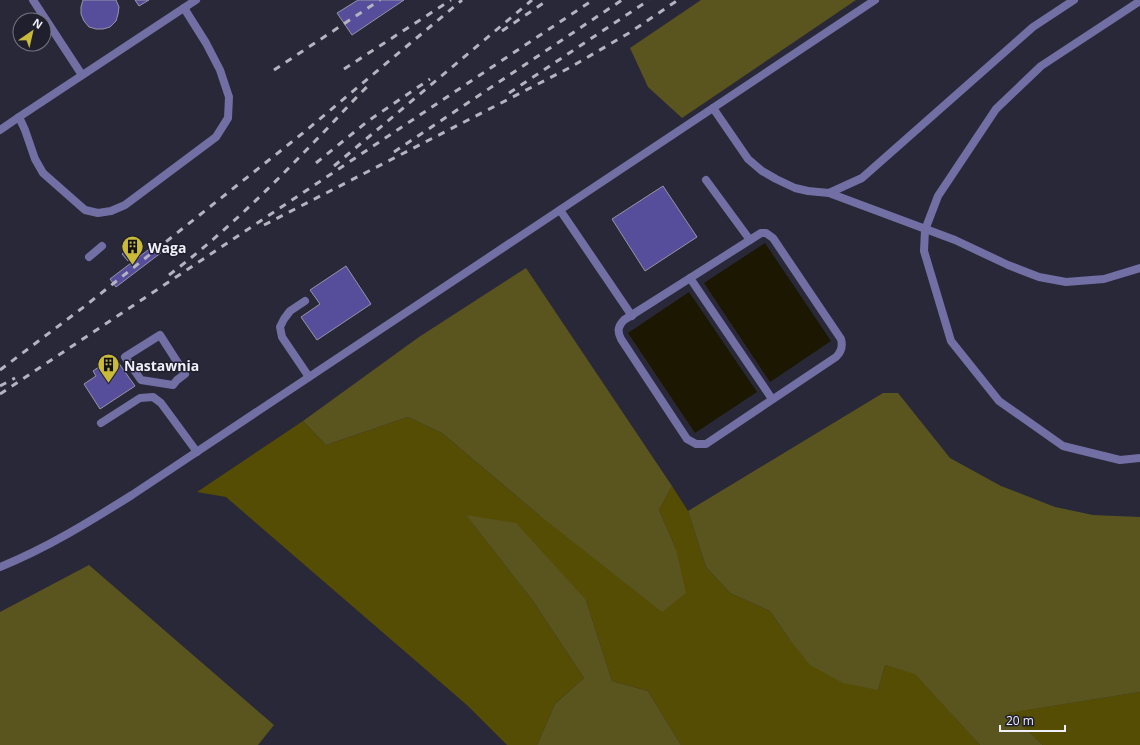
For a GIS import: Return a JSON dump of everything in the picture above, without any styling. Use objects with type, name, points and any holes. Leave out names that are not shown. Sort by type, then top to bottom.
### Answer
[{"type":"lane","points":[[33,0],[82,75]]},
{"type":"lane","points":[[0,130],[196,0]]},
{"type":"lane","points":[[0,567],[78,529],[132,495],[875,0]]},
{"type":"lane","points":[[829,193],[862,178],[1033,27],[1074,0]]},
{"type":"lane","points":[[1140,1],[1041,66],[996,109],[938,196],[925,230],[924,251],[951,341],[999,401],[1063,446],[1120,460],[1140,458]]},
{"type":"lane","points":[[18,117],[25,130],[35,159],[43,173],[85,210],[98,213],[111,211],[125,205],[216,137],[228,118],[229,97],[220,70],[206,43],[184,8]]},
{"type":"lane","points":[[713,108],[748,159],[762,171],[795,188],[829,193],[955,240],[1008,265],[1039,277],[1066,282],[1104,279],[1140,268]]},
{"type":"lane","points":[[706,180],[750,240]]},
{"type":"lane","points":[[560,210],[632,316]]},
{"type":"lane","points":[[761,233],[766,233],[773,238],[842,343],[840,353],[706,444],[701,445],[692,443],[687,439],[618,334],[618,329],[621,324],[690,278],[761,233]]},
{"type":"lane","points":[[89,257],[102,246]]},
{"type":"lane","points":[[690,278],[772,399]]},
{"type":"lane","points":[[305,301],[290,311],[280,327],[282,336],[309,377]]},
{"type":"lane","points":[[160,335],[185,374],[173,385],[158,383],[141,380],[125,357],[160,335]]},
{"type":"lane","points":[[152,397],[158,383]]},
{"type":"lane","points":[[101,422],[140,398],[152,397],[161,402],[197,452]]},
{"type":"shaded area","points":[[701,0],[856,0],[682,118],[648,87],[630,48]]},
{"type":"shaded area","points":[[765,243],[831,341],[770,382],[704,283]]},
{"type":"shaded area","points":[[526,268],[672,486],[659,510],[676,549],[686,593],[662,612],[539,515],[442,433],[408,417],[326,445],[303,421],[419,337]]},
{"type":"shaded area","points":[[689,292],[757,392],[695,433],[628,333]]},
{"type":"shaded area","points":[[883,393],[898,393],[950,458],[1001,486],[1055,507],[1093,515],[1140,517],[1140,692],[1008,713],[1043,745],[980,745],[915,674],[885,665],[878,690],[843,683],[810,665],[770,611],[730,593],[706,567],[688,511]]},
{"type":"shaded area","points":[[408,417],[442,433],[539,515],[676,549],[659,510],[672,486],[688,511],[706,567],[730,593],[770,611],[790,640],[878,690],[885,665],[915,673],[980,745],[681,745],[648,691],[612,681],[586,600],[467,516],[533,601],[584,678],[555,704],[537,745],[507,745],[468,706],[226,497],[197,492],[303,421],[326,445]]},
{"type":"shaded area","points":[[466,515],[516,523],[586,600],[612,681],[648,691],[681,745],[537,745],[555,704],[584,678],[533,601]]},
{"type":"shaded area","points":[[89,565],[274,725],[258,745],[0,745],[0,612]]},
{"type":"shaded area","points":[[1140,692],[1140,745],[1043,745],[1007,713]]},
{"type":"building","points":[[83,0],[116,0],[119,7],[116,21],[110,27],[103,29],[89,27],[81,14]]},
{"type":"building","points":[[135,0],[149,0],[139,6]]},
{"type":"building","points":[[358,0],[404,0],[352,35],[337,13]]},
{"type":"building","points":[[663,186],[697,237],[645,271],[612,219]]},
{"type":"building","name":"Waga","points":[[156,244],[162,252],[116,287],[110,279]]},
{"type":"building","points":[[134,245],[139,252],[128,261],[122,254]]},
{"type":"building","points":[[346,266],[371,304],[317,340],[301,317],[320,304],[310,290]]},
{"type":"building","name":"Nastawnia","points":[[106,362],[110,367],[118,362],[135,386],[100,409],[84,384],[96,376],[93,371]]},
{"type":"railway","points":[[274,70],[380,0]]},
{"type":"railway","points":[[344,69],[451,0]]},
{"type":"railway","points":[[0,370],[85,306],[303,133],[462,0]]},
{"type":"railway","points":[[334,166],[532,0]]},
{"type":"railway","points":[[502,31],[548,0]]},
{"type":"railway","points":[[0,394],[593,0]]},
{"type":"railway","points":[[394,152],[622,0]]},
{"type":"railway","points":[[509,93],[649,0]]},
{"type":"railway","points":[[264,225],[569,68],[629,33],[678,0]]},
{"type":"railway","points":[[316,163],[368,121],[430,79]]},
{"type":"railway","points":[[169,275],[208,244],[263,193],[369,85]]},
{"type":"railway","points":[[0,386],[15,378]]},
{"type":"place","name":"Waga","points":[[133,266]]},
{"type":"place","name":"Nastawnia","points":[[109,384]]}]
